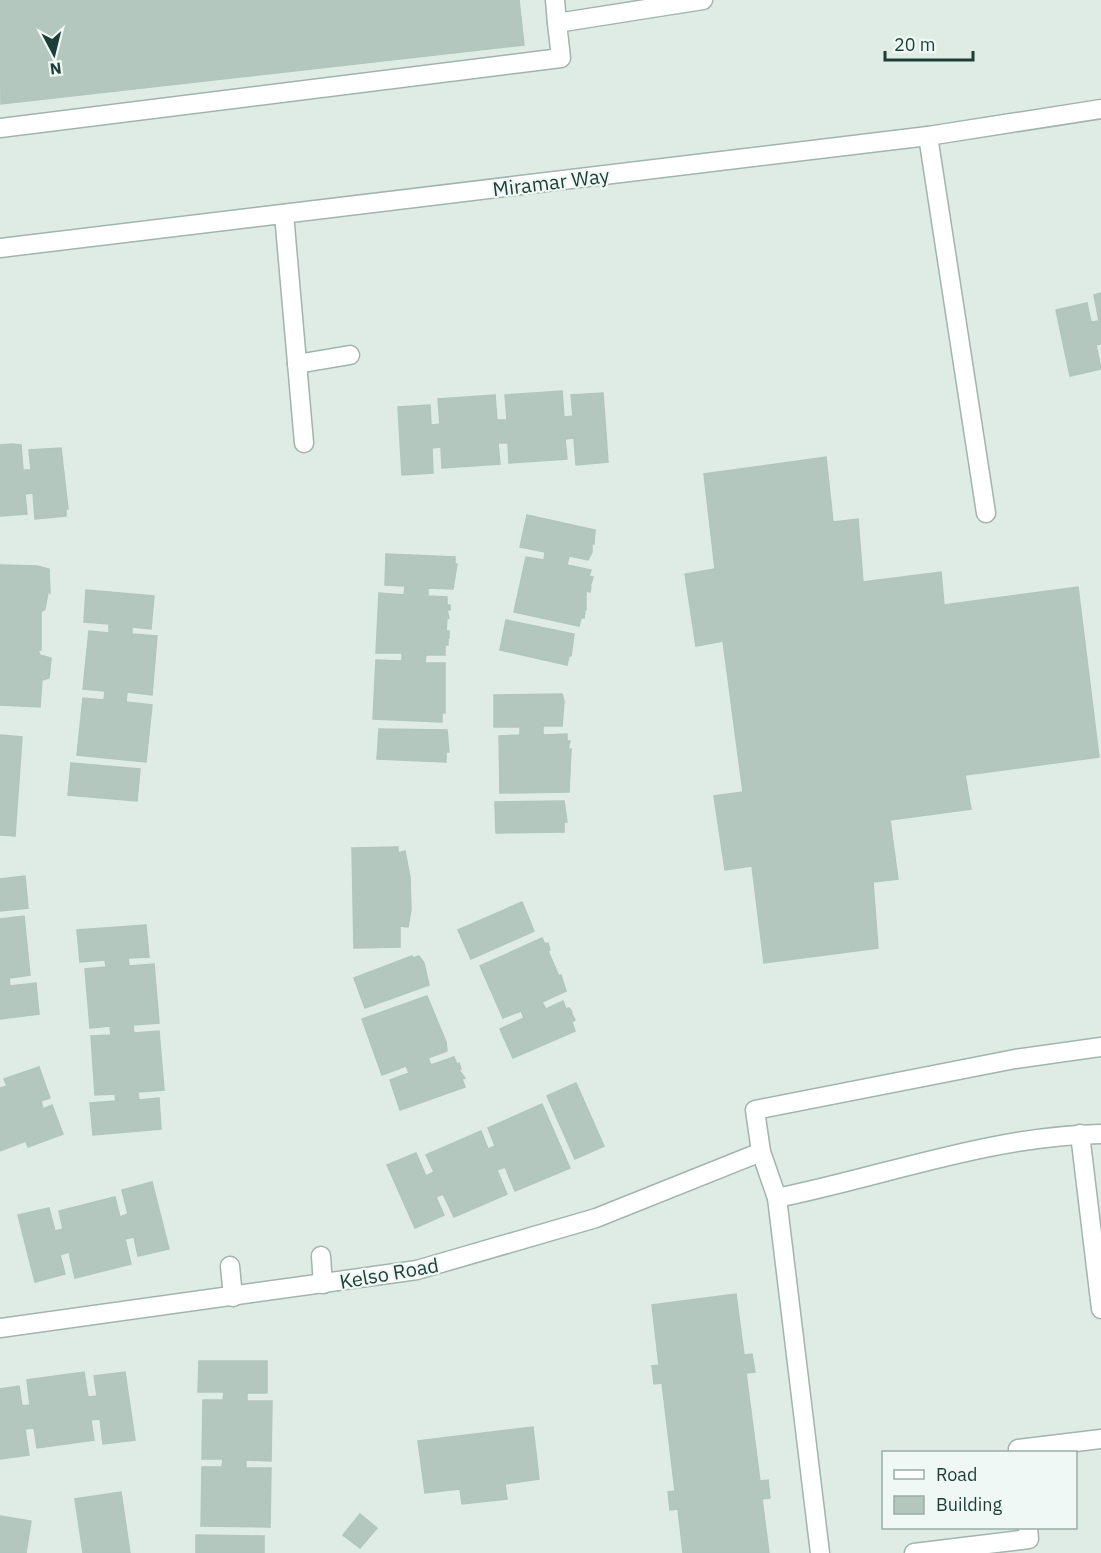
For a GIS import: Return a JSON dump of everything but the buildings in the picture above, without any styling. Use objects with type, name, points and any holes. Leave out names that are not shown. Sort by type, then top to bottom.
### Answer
[{"type":"street","points":[[0,128],[561,58],[555,0]]},
{"type":"street","points":[[558,23],[703,0]]},
{"type":"street","name":"Miramar Way","points":[[0,248],[928,136],[1101,109]]},
{"type":"street","points":[[928,136],[986,513]]},
{"type":"street","points":[[284,214],[304,443]]},
{"type":"street","points":[[297,363],[350,355]]},
{"type":"street","points":[[820,1553],[777,1198],[761,1152],[755,1110],[1003,1061],[1101,1047]]},
{"type":"street","points":[[777,1198],[830,1187],[961,1151],[1080,1134],[1101,1134]]},
{"type":"street","points":[[1080,1134],[1101,1309]]},
{"type":"street","name":"Kelso Road","points":[[0,1328],[417,1270],[504,1247],[596,1218],[761,1152]]},
{"type":"street","points":[[321,1256],[323,1284]]},
{"type":"street","points":[[230,1266],[232,1297]]},
{"type":"street","points":[[1019,1451],[1018,1449],[1101,1438]]},
{"type":"street","points":[[914,1553],[1029,1539],[1028,1529]]}]
